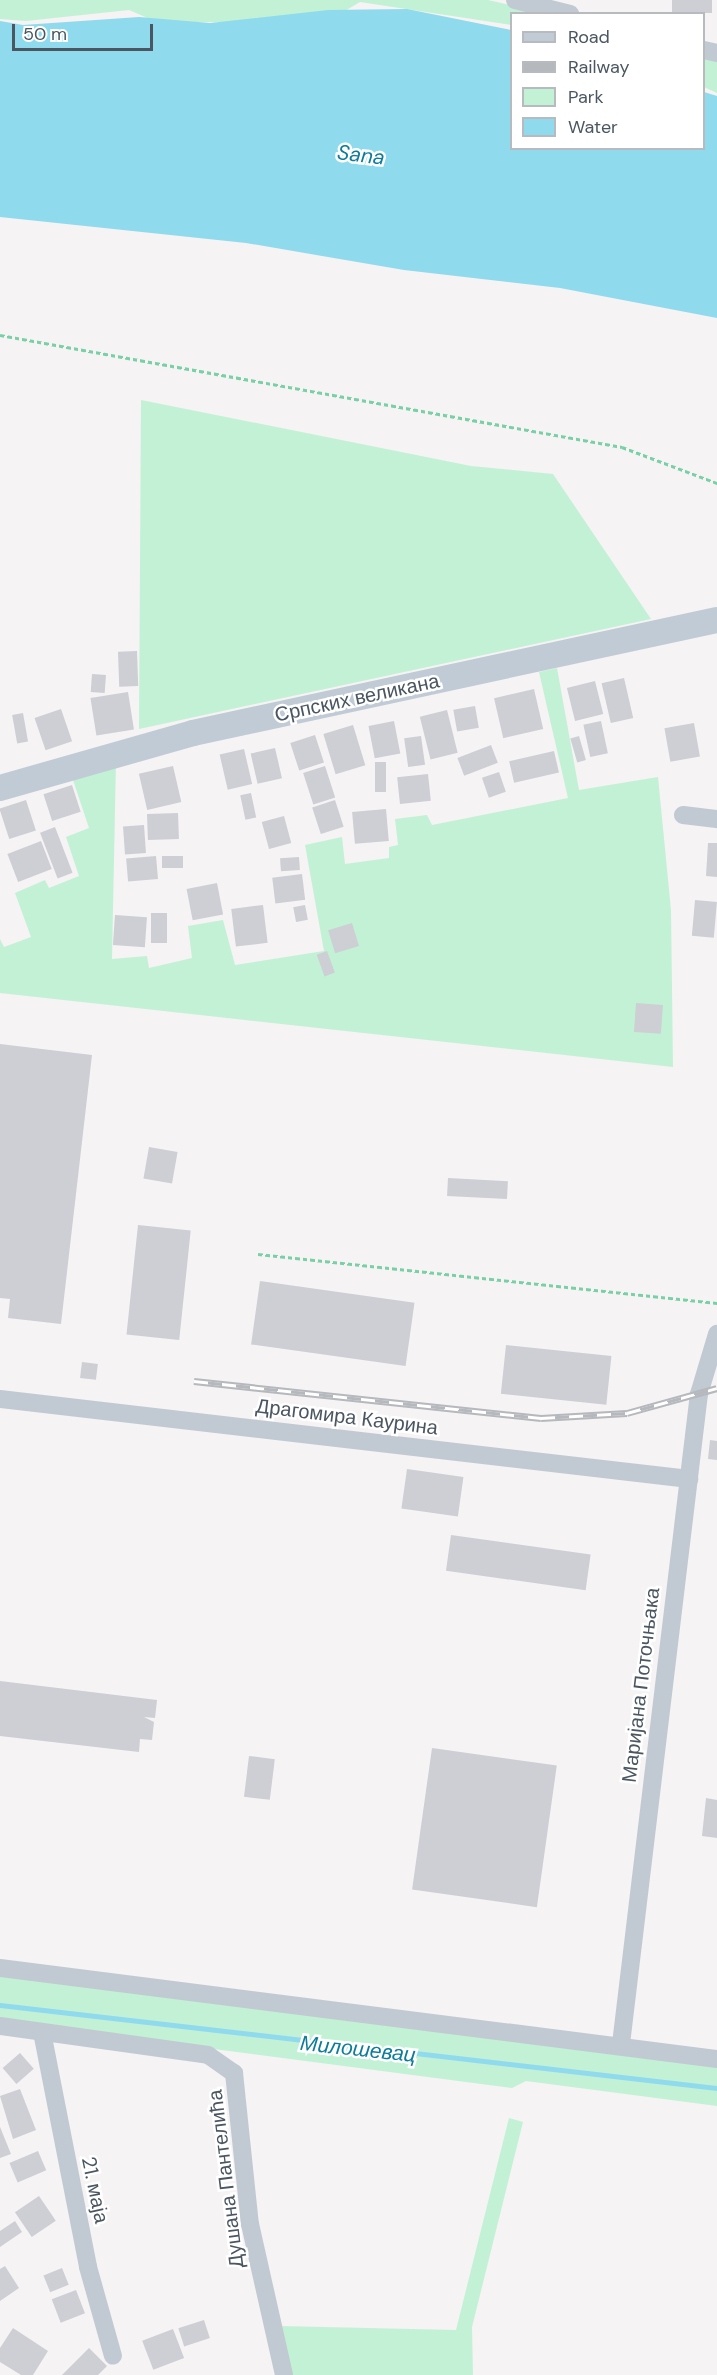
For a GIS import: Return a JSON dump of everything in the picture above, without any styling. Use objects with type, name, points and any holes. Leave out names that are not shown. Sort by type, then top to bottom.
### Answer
[{"type":"main road","name":"Српских великана","points":[[0,788],[182,736],[717,620]]},
{"type":"street","points":[[515,0],[562,12]]},
{"type":"street","points":[[683,815],[717,819]]},
{"type":"street","name":"Маријана Поточњака","points":[[621,2044],[699,1394],[717,1334]]},
{"type":"street","name":"Драгомира Каурина","points":[[0,1399],[689,1479]]},
{"type":"street","points":[[0,1968],[430,2025],[621,2044],[717,2060]]},
{"type":"street","name":"Душана Пантелића","points":[[0,2026],[208,2055],[234,2073],[250,2224],[284,2375]]},
{"type":"street","name":"21. маја","points":[[42,2032],[88,2267],[113,2356]]},
{"type":"path","points":[[0,335],[622,447],[717,483]]},
{"type":"path","points":[[258,1254],[717,1303]]},
{"type":"green space","points":[[0,0],[488,0],[541,12],[510,12],[510,25],[360,2],[326,22],[157,22],[129,10],[26,21],[0,19]]},
{"type":"green space","points":[[705,58],[717,61],[717,93],[705,87]]},
{"type":"green space","points":[[141,400],[471,466],[553,474],[651,619],[139,729]]},
{"type":"green space","points":[[557,668],[579,790],[658,777],[671,910],[673,1067],[0,993],[0,939],[4,947],[31,937],[15,893],[45,880],[49,888],[79,876],[66,837],[89,828],[71,774],[116,760],[112,959],[147,956],[149,968],[192,958],[188,926],[223,920],[235,965],[324,951],[305,845],[342,837],[345,864],[389,858],[389,847],[398,845],[395,819],[427,815],[432,825],[568,798],[539,672]]},
{"type":"green space","points":[[0,1973],[717,2063],[717,2106],[526,2081],[512,2088],[0,2021]]},
{"type":"green space","points":[[509,2118],[523,2122],[472,2327],[473,2375],[290,2375],[279,2326],[456,2330]]},
{"type":"water","name":"Sana","points":[[407,9],[510,30],[510,150],[705,150],[705,92],[717,96],[717,318],[560,288],[404,270],[246,243],[0,217],[0,21],[23,25],[139,17],[210,23],[328,10]]},
{"type":"building","points":[[672,0],[712,0],[712,13],[672,12]]},
{"type":"building","points":[[137,651],[138,686],[119,687],[118,652]]},
{"type":"building","points":[[92,674],[106,675],[105,693],[91,692]]},
{"type":"building","points":[[624,678],[633,718],[611,723],[602,683]]},
{"type":"building","points":[[595,681],[603,714],[575,721],[567,688]]},
{"type":"building","points":[[534,689],[543,729],[503,738],[494,698]]},
{"type":"building","points":[[128,692],[134,730],[96,735],[90,698]]},
{"type":"building","points":[[475,706],[479,728],[457,731],[453,710]]},
{"type":"building","points":[[61,709],[72,741],[46,750],[35,718]]},
{"type":"building","points":[[447,710],[458,753],[430,759],[420,717]]},
{"type":"building","points":[[23,713],[28,742],[17,743],[12,715]]},
{"type":"building","points":[[394,721],[400,753],[375,758],[368,726]]},
{"type":"building","points":[[601,721],[608,753],[590,757],[583,725]]},
{"type":"building","points":[[694,723],[700,756],[670,762],[664,728]]},
{"type":"building","points":[[353,725],[365,765],[336,774],[323,734]]},
{"type":"building","points":[[315,735],[324,763],[299,771],[290,743]]},
{"type":"building","points":[[421,736],[425,765],[408,767],[404,738]]},
{"type":"building","points":[[579,736],[586,760],[577,763],[570,738]]},
{"type":"building","points":[[491,745],[498,763],[464,776],[457,758]]},
{"type":"building","points":[[275,748],[282,778],[258,784],[251,754]]},
{"type":"building","points":[[244,749],[252,784],[228,790],[220,755]]},
{"type":"building","points":[[554,751],[559,772],[514,783],[509,761]]},
{"type":"building","points":[[375,762],[386,762],[386,792],[375,792]]},
{"type":"building","points":[[173,766],[181,802],[147,810],[139,774]]},
{"type":"building","points":[[325,766],[335,797],[313,804],[303,773]]},
{"type":"building","points":[[499,772],[506,792],[489,798],[482,778]]},
{"type":"building","points":[[428,774],[431,801],[400,804],[397,777]]},
{"type":"building","points":[[72,785],[81,812],[52,821],[43,794]]},
{"type":"building","points":[[251,793],[256,817],[245,820],[240,795]]},
{"type":"building","points":[[26,800],[36,830],[9,839],[0,808]]},
{"type":"building","points":[[335,800],[344,827],[321,834],[312,807]]},
{"type":"building","points":[[386,809],[389,841],[355,844],[352,812]]},
{"type":"building","points":[[178,813],[179,839],[148,840],[147,814]]},
{"type":"building","points":[[284,816],[291,843],[269,849],[262,822]]},
{"type":"building","points":[[144,825],[146,853],[125,854],[123,826]]},
{"type":"building","points":[[55,827],[73,873],[58,878],[40,833]]},
{"type":"building","points":[[41,841],[52,869],[18,882],[7,854]]},
{"type":"building","points":[[708,843],[717,843],[717,877],[706,876]]},
{"type":"building","points":[[156,856],[158,879],[128,882],[126,859]]},
{"type":"building","points":[[162,856],[183,856],[183,868],[162,868]]},
{"type":"building","points":[[299,857],[300,870],[281,871],[280,858]]},
{"type":"building","points":[[302,874],[305,900],[275,903],[272,878]]},
{"type":"building","points":[[217,883],[223,914],[193,920],[187,889]]},
{"type":"building","points":[[695,900],[717,902],[714,938],[692,936]]},
{"type":"building","points":[[263,905],[268,943],[236,947],[231,909]]},
{"type":"building","points":[[305,905],[308,920],[296,922],[293,907]]},
{"type":"building","points":[[151,913],[167,913],[167,943],[151,943]]},
{"type":"building","points":[[115,915],[147,917],[145,947],[113,945]]},
{"type":"building","points":[[352,923],[359,946],[335,953],[328,930]]},
{"type":"building","points":[[327,951],[335,973],[325,976],[317,955]]},
{"type":"building","points":[[636,1003],[663,1005],[661,1034],[634,1032]]},
{"type":"building","points":[[0,1044],[92,1055],[61,1324],[8,1318],[10,1299],[0,1298]]},
{"type":"building","points":[[149,1147],[178,1152],[172,1184],[143,1179]]},
{"type":"building","points":[[448,1178],[508,1181],[507,1199],[447,1196]]},
{"type":"building","points":[[138,1225],[191,1231],[179,1340],[127,1334]]},
{"type":"building","points":[[260,1281],[414,1303],[406,1366],[251,1344]]},
{"type":"building","points":[[506,1345],[611,1356],[606,1405],[501,1394]]},
{"type":"building","points":[[82,1362],[98,1364],[96,1380],[80,1378]]},
{"type":"building","points":[[710,1440],[717,1441],[717,1460],[708,1459]]},
{"type":"building","points":[[407,1469],[463,1477],[458,1517],[401,1509]]},
{"type":"building","points":[[451,1535],[591,1555],[586,1590],[446,1571]]},
{"type":"building","points":[[0,1681],[157,1700],[155,1718],[144,1717],[154,1722],[152,1740],[140,1739],[139,1752],[0,1736]]},
{"type":"building","points":[[432,1748],[557,1766],[537,1907],[412,1890]]},
{"type":"building","points":[[249,1756],[275,1759],[270,1800],[244,1797]]},
{"type":"building","points":[[706,1798],[717,1800],[717,1838],[702,1836]]},
{"type":"building","points":[[20,2053],[34,2069],[16,2084],[3,2068]]},
{"type":"building","points":[[20,2089],[36,2130],[13,2139],[0,2096]]},
{"type":"building","points":[[0,2127],[11,2154],[0,2158]]},
{"type":"building","points":[[38,2151],[46,2170],[18,2182],[9,2163]]},
{"type":"building","points":[[39,2196],[56,2221],[32,2237],[15,2212]]},
{"type":"building","points":[[15,2221],[22,2232],[0,2247],[0,2231]]},
{"type":"building","points":[[5,2266],[19,2288],[0,2301],[0,2269]]},
{"type":"building","points":[[62,2268],[69,2285],[50,2292],[43,2275]]},
{"type":"building","points":[[76,2290],[85,2313],[61,2323],[52,2299]]},
{"type":"building","points":[[204,2320],[210,2338],[184,2346],[178,2328]]},
{"type":"building","points":[[13,2328],[48,2351],[33,2375],[21,2375],[0,2362],[0,2348]]},
{"type":"building","points":[[173,2329],[184,2358],[153,2370],[142,2341]]},
{"type":"building","points":[[89,2348],[107,2366],[98,2375],[62,2375]]},
{"type":"waterway","name":"Милошевац","points":[[0,2005],[717,2088]]},
{"type":"railway","points":[[194,1381],[541,1418],[627,1413],[717,1388]]}]
